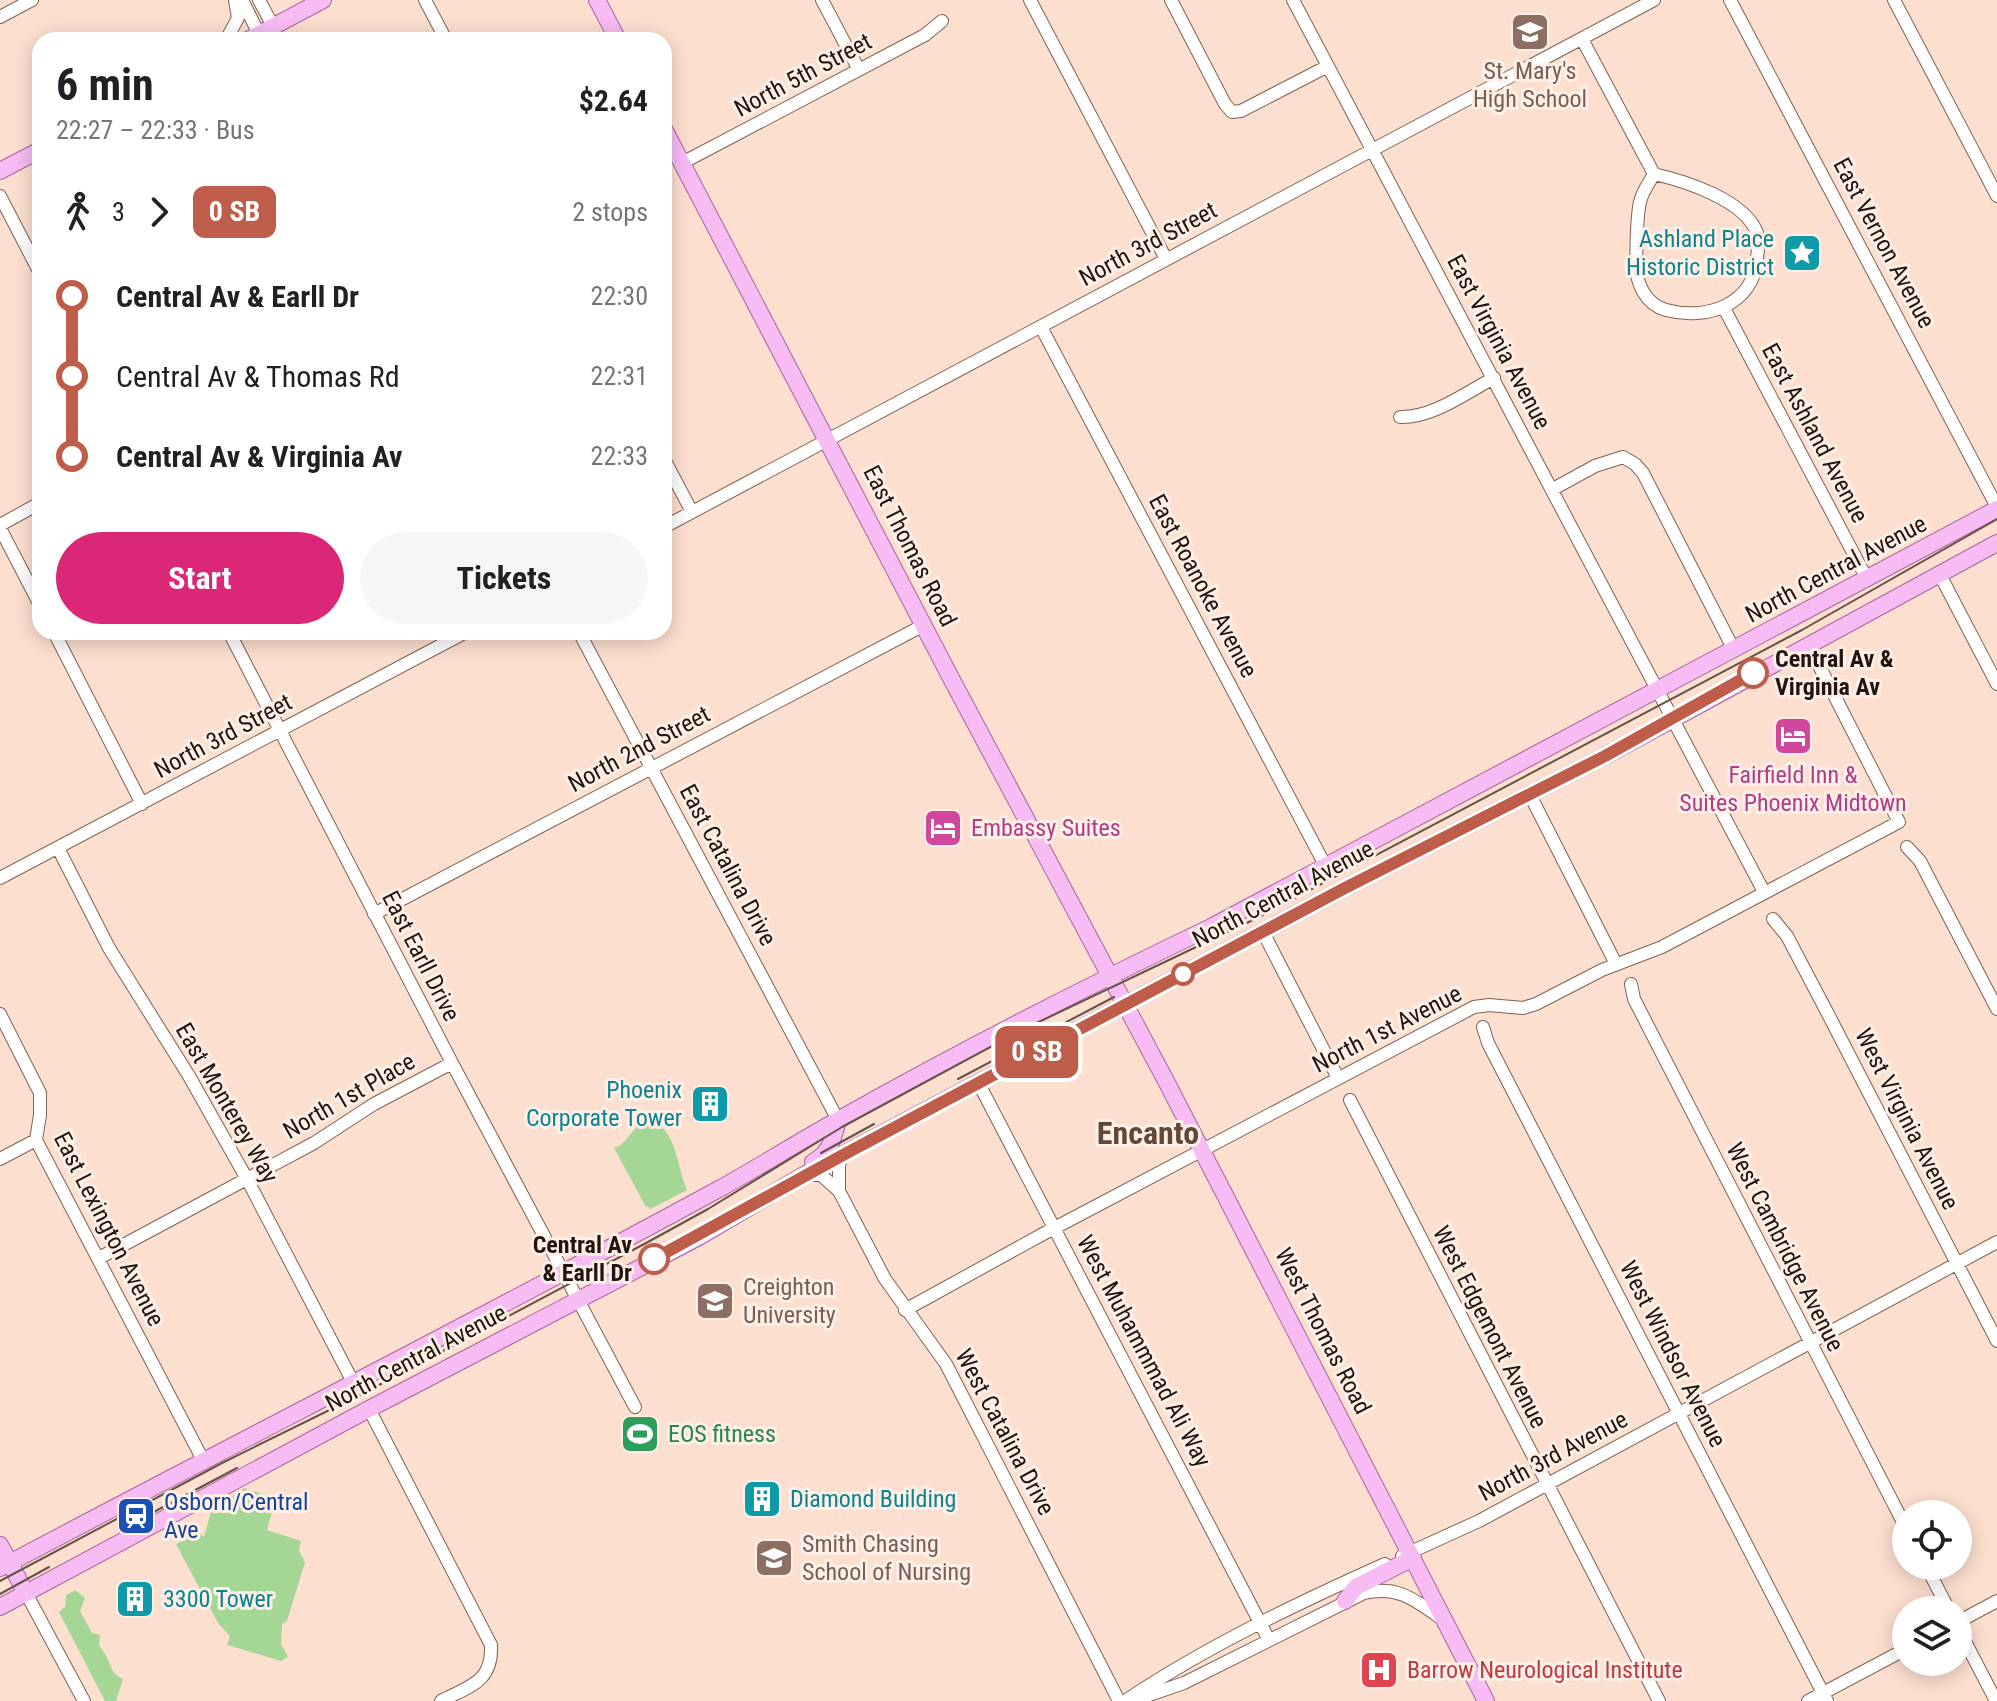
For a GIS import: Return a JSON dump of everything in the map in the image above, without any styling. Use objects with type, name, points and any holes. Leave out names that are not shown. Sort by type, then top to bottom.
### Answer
[{"type":"main road","points":[[262,32],[323,0]]},
{"type":"main road","points":[[597,0],[614,32]]},
{"type":"main road","name":"East Thomas Road","points":[[672,144],[1112,980]]},
{"type":"main road","points":[[0,171],[32,154]]},
{"type":"main road","name":"North Central Avenue","points":[[0,1607],[22,1586],[699,1237],[804,1175],[1441,837],[1530,795],[1665,705],[1734,650],[1997,508]]},
{"type":"main road","name":"North Central Avenue","points":[[5,1565],[354,1384],[719,1189],[838,1120],[1112,980],[1325,865],[1665,705],[1808,644],[1997,543]]},
{"type":"main road","name":"West Thomas Road","points":[[1112,980],[1486,1701]]},
{"type":"main road","points":[[772,1194],[782,1179],[824,1156],[830,1148],[838,1120]]},
{"type":"main road","points":[[0,1545],[5,1565],[22,1586]]},
{"type":"main road","points":[[1345,1601],[1356,1587],[1412,1556]]},
{"type":"street","points":[[0,17],[32,0]]},
{"type":"street","points":[[230,32],[238,18],[235,0]]},
{"type":"street","points":[[242,0],[259,32]]},
{"type":"street","points":[[259,0],[260,32]]},
{"type":"street","points":[[425,0],[442,32]]},
{"type":"street","points":[[822,0],[859,70]]},
{"type":"street","points":[[1030,0],[1166,259]]},
{"type":"street","name":"East Virginia Avenue","points":[[1293,0],[1665,705]]},
{"type":"street","name":"East Vernon Avenue","points":[[1730,0],[1997,508]]},
{"type":"street","points":[[1894,0],[1997,196]]},
{"type":"street","points":[[1175,2],[1225,104],[1232,112],[1241,111],[1328,66]]},
{"type":"street","name":"North 3rd Street","points":[[672,523],[1582,39],[1646,2]]},
{"type":"street","name":"North 5th Street","points":[[682,163],[929,33],[942,21]]},
{"type":"street","points":[[1582,39],[1654,174],[1697,186],[1713,194],[1741,213],[1757,233],[1756,267],[1752,279],[1740,296],[1724,308],[1704,314],[1682,315],[1659,308],[1643,294],[1636,274],[1640,201],[1654,174]]},
{"type":"street","points":[[0,196],[32,258]]},
{"type":"street","name":"East Ashland Avenue","points":[[1724,308],[1867,579]]},
{"type":"street","name":"East Roanoke Avenue","points":[[1041,327],[1325,865]]},
{"type":"street","points":[[1400,417],[1412,418],[1428,413],[1494,378]]},
{"type":"street","points":[[1553,489],[1610,459],[1623,457],[1635,464],[1643,473],[1734,650]]},
{"type":"street","points":[[672,474],[692,512]]},
{"type":"street","points":[[32,508],[0,526],[32,589]]},
{"type":"street","points":[[1939,573],[1997,684]]},
{"type":"street","name":"North 2nd Street","points":[[374,914],[924,625]]},
{"type":"street","points":[[58,640],[142,804]]},
{"type":"street","name":"East Earll Drive","points":[[233,640],[452,1063],[635,1407]]},
{"type":"street","name":"North 3rd Street","points":[[1,875],[58,848],[451,640]]},
{"type":"street","name":"East Catalina Drive","points":[[583,640],[838,1120]]},
{"type":"street","name":"North 1st Avenue","points":[[905,1310],[1474,1007],[1523,1008],[1616,964],[1652,952],[1899,822],[1808,644]]},
{"type":"street","points":[[1665,705],[1764,892]]},
{"type":"street","points":[[1530,795],[1616,964]]},
{"type":"street","points":[[1907,847],[1920,861],[1997,1009]]},
{"type":"street","name":"East Monterey Way","points":[[58,848],[109,948],[189,1076],[247,1179],[354,1384]]},
{"type":"street","name":"West Virginia Avenue","points":[[1773,919],[1787,936],[1997,1341]]},
{"type":"street","points":[[1263,932],[1338,1078]]},
{"type":"street","name":"West Cambridge Avenue","points":[[1631,984],[1634,999],[1892,1501]]},
{"type":"street","name":"East Lexington Avenue","points":[[0,1014],[5,1037],[40,1093],[36,1140],[203,1460]]},
{"type":"street","name":"West Windsor Avenue","points":[[1483,1027],[1488,1043],[1825,1697]]},
{"type":"street","name":"North 1st Place","points":[[99,1258],[314,1143],[374,1104],[452,1063]]},
{"type":"street","name":"West Muhammmad Ali Way","points":[[979,1084],[1269,1640]]},
{"type":"street","name":"West Edgemont Avenue","points":[[1350,1100],[1659,1701]]},
{"type":"street","points":[[0,1159],[36,1140]]},
{"type":"street","points":[[839,1191],[839,1165],[843,1155]]},
{"type":"street","points":[[804,1175],[821,1175],[839,1191]]},
{"type":"street","name":"West Catalina Drive","points":[[839,1191],[885,1279],[946,1364],[1122,1701]]},
{"type":"street","name":"North 3rd Avenue","points":[[1122,1701],[1260,1622],[1412,1556],[1479,1521],[1997,1242]]},
{"type":"street","points":[[369,1409],[491,1645],[492,1662],[481,1680],[441,1701]]},
{"type":"street","points":[[22,1586],[84,1701]]},
{"type":"street","points":[[1132,1701],[1184,1683],[1364,1593],[1390,1589],[1411,1598],[1445,1621]]},
{"type":"street","points":[[1972,1614],[1997,1601]]},
{"type":"street","points":[[1972,1655],[1996,1701]]},
{"type":"street","points":[[1808,1701],[1825,1697],[1892,1657]]},
{"type":"green space","points":[[650,1120],[659,1125],[671,1140],[687,1190],[650,1209],[646,1207],[614,1148],[639,1125]]},
{"type":"green space","points":[[244,1488],[276,1498],[267,1530],[301,1541],[299,1551],[305,1562],[287,1621],[282,1624],[281,1644],[288,1657],[281,1661],[227,1645],[230,1636],[218,1623],[176,1544],[199,1533],[204,1537],[213,1504]]},
{"type":"green space","points":[[75,1590],[85,1598],[80,1611],[92,1633],[100,1635],[99,1645],[113,1672],[123,1679],[116,1701],[105,1701],[59,1612],[65,1607],[66,1595]]},
{"type":"tram line","points":[[0,1581],[648,1242],[842,1127],[1024,1029],[1255,919],[1802,630],[1997,519]]},
{"type":"tram line","points":[[958,1079],[1114,997]]},
{"type":"tram line","points":[[821,1153],[874,1124]]},
{"type":"tram line","points":[[131,1524],[237,1468]]},
{"type":"tram line","points":[[0,1594],[49,1567]]},
{"type":"bus line","points":[[654,1259],[699,1237],[804,1175],[1441,837],[1605,756],[1753,673]]},
{"type":"place","name":"St. Mary's High School","points":[[1530,32]]},
{"type":"place","name":"Ashland Place Historic District","points":[[1802,253]]},
{"type":"place","name":"Central Av & Virginia Av","points":[[1753,673]]},
{"type":"place","name":"Fairfield Inn & Suites Phoenix Midtown","points":[[1793,736]]},
{"type":"place","name":"Embassy Suites","points":[[943,828]]},
{"type":"place","name":"Phoenix Corporate Tower","points":[[710,1104]]},
{"type":"place","name":"Central Av & Earll Dr","points":[[654,1259]]},
{"type":"place","name":"Creighton University","points":[[715,1301]]},
{"type":"place","name":"EOS fitness","points":[[640,1434]]},
{"type":"place","name":"Diamond Building","points":[[762,1499]]},
{"type":"place","name":"Osborn/Central Ave","points":[[136,1516]]},
{"type":"place","name":"Smith Chasing School of Nursing","points":[[774,1558]]},
{"type":"place","name":"3300 Tower","points":[[135,1599]]},
{"type":"place","name":"Barrow Neurological Institute","points":[[1379,1670]]},
{"type":"district","name":"Encanto","points":[[1148,1133]]}]
